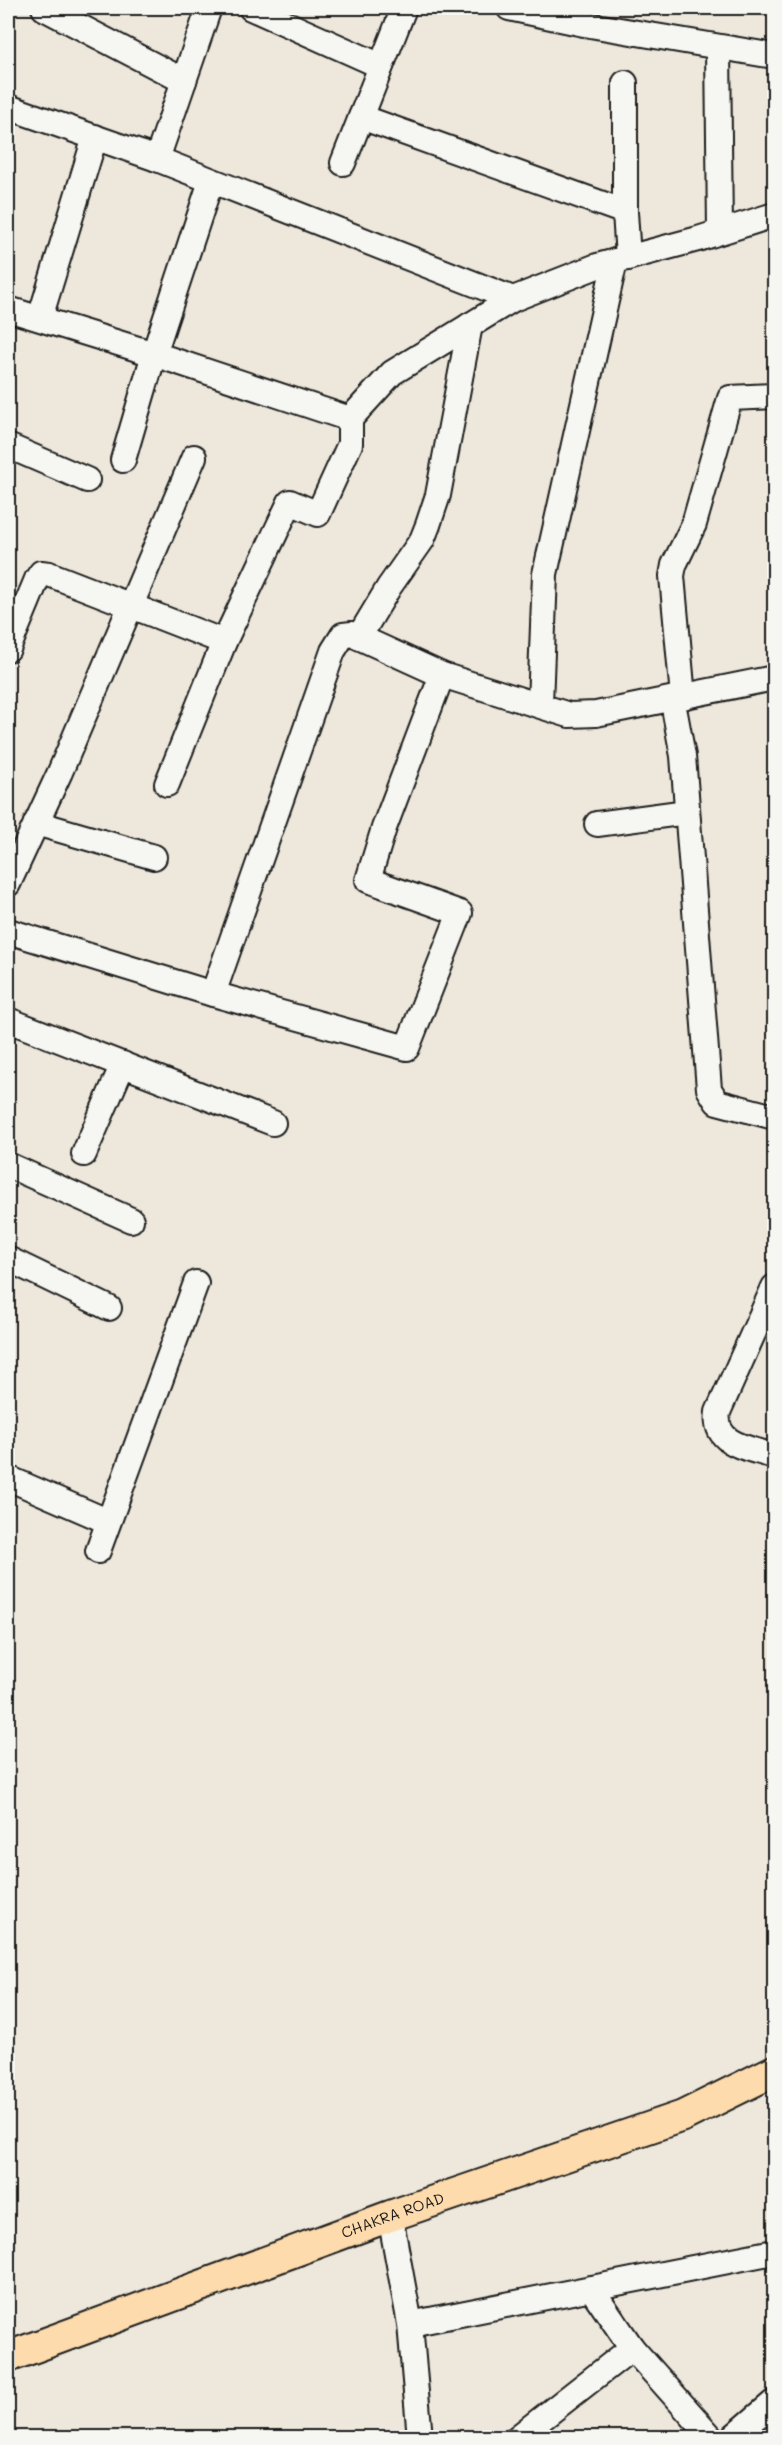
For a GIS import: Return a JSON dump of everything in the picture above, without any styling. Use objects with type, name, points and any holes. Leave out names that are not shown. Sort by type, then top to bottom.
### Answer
[{"type":"main road","name":"CHAKRA ROAD","points":[[8,2357],[390,2216],[683,2116],[774,2071]]},
{"type":"street","points":[[44,8],[184,81]]},
{"type":"street","points":[[157,159],[209,8]]},
{"type":"street","points":[[251,8],[381,66]]},
{"type":"street","points":[[343,163],[404,8]]},
{"type":"street","points":[[509,8],[584,24],[774,56]]},
{"type":"street","points":[[718,47],[720,231]]},
{"type":"street","points":[[540,704],[545,574],[577,423],[622,259],[625,212],[625,83]]},
{"type":"street","points":[[8,107],[157,159],[513,299]]},
{"type":"street","points":[[361,117],[625,212]]},
{"type":"street","points":[[40,318],[95,137]]},
{"type":"street","points":[[123,460],[154,354],[211,181]]},
{"type":"street","points":[[167,784],[224,642],[290,502],[318,514],[350,444],[350,419],[392,373],[513,299],[559,279],[774,215]]},
{"type":"street","points":[[8,309],[154,354],[350,419]]},
{"type":"street","points":[[359,637],[389,587],[422,540],[428,525],[438,495],[470,326]]},
{"type":"street","points":[[774,396],[730,398],[694,524],[674,565],[672,576],[679,705],[709,1089],[717,1102],[774,1117]]},
{"type":"street","points":[[8,446],[87,480]]},
{"type":"street","points":[[8,884],[60,772],[194,457]]},
{"type":"street","points":[[8,650],[41,573],[49,574],[224,642]]},
{"type":"street","points":[[213,994],[333,651],[342,635],[352,634],[442,675],[569,715],[679,705],[774,678]]},
{"type":"street","points":[[8,931],[213,994],[407,1048],[460,913],[368,880],[384,828],[442,675]]},
{"type":"street","points":[[597,824],[687,812]]},
{"type":"street","points":[[36,823],[154,857]]},
{"type":"street","points":[[8,1020],[273,1124]]},
{"type":"street","points":[[84,1154],[123,1064]]},
{"type":"street","points":[[8,1165],[131,1220]]},
{"type":"street","points":[[8,1259],[109,1308]]},
{"type":"street","points":[[98,1551],[107,1521],[196,1283]]},
{"type":"street","points":[[774,1287],[718,1412],[716,1423],[721,1435],[734,1443],[774,1456]]},
{"type":"street","points":[[8,1478],[107,1521]]},
{"type":"street","points":[[390,2216],[410,2324],[420,2438]]},
{"type":"street","points":[[410,2324],[774,2252]]},
{"type":"street","points":[[591,2288],[632,2348],[712,2438]]},
{"type":"street","points":[[517,2438],[632,2348]]},
{"type":"street","points":[[732,2438],[774,2402]]}]
